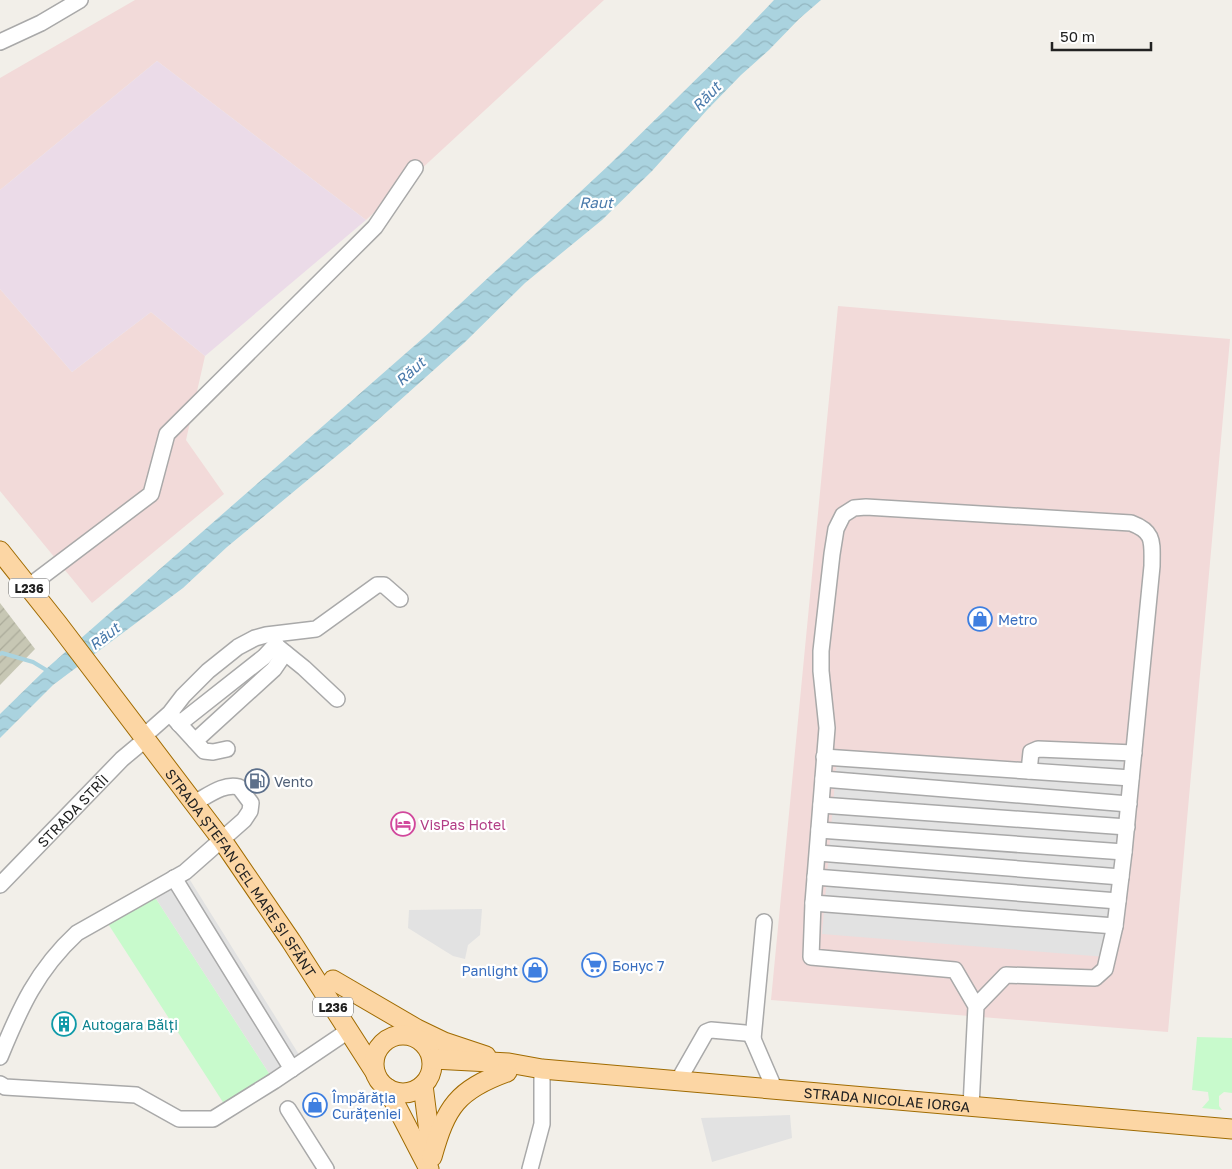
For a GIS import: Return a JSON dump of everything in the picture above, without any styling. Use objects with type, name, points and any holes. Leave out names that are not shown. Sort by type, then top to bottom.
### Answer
[{"type":"main road","name":"L236","points":[[0,551],[28,587]]},
{"type":"main road","name":"STRADA ȘTEFAN CEL MARE ȘI SFÂNT","points":[[28,587],[222,840],[375,1072]]},
{"type":"main road","name":"L236","points":[[291,942],[333,980],[406,1034],[423,1042],[429,1050],[429,1072]]},
{"type":"main road","points":[[333,980],[416,1029],[508,1068]]},
{"type":"main road","points":[[375,1072],[374,1063],[380,1045],[396,1035],[406,1034]]},
{"type":"main road","points":[[431,1165],[440,1129],[446,1115],[455,1102],[476,1085],[508,1068]]},
{"type":"main road","name":"STRADA NICOLAE IORGA","points":[[429,1072],[508,1068],[542,1069],[971,1108],[1232,1129]]},
{"type":"main road","name":"L236","points":[[375,1072],[387,1088]]},
{"type":"main road","points":[[429,1072],[431,1165]]},
{"type":"main road","points":[[387,1088],[399,1093],[412,1092],[429,1072]]},
{"type":"main road","points":[[387,1088],[431,1165]]},
{"type":"street","points":[[0,42],[41,23],[80,0]]},
{"type":"street","points":[[28,587],[151,494],[167,434],[375,227],[415,168]]},
{"type":"street","points":[[971,1108],[976,1006],[955,970],[811,957],[812,903],[818,853],[827,728],[821,671],[821,651],[836,529],[843,515],[854,508],[866,506],[1131,523],[1144,528],[1150,537],[1152,566],[1127,827],[1115,926],[1105,969],[1095,978],[1006,975],[976,1006]]},
{"type":"street","points":[[174,718],[264,657],[276,644],[316,629],[377,585],[384,586],[400,599]]},
{"type":"street","points":[[174,718],[183,696],[208,671],[238,647],[255,638],[276,644],[337,699]]},
{"type":"street","points":[[195,741],[274,669],[276,644]]},
{"type":"street","points":[[174,718],[204,751],[213,752],[227,749]]},
{"type":"street","name":"STRADA STRÎI","points":[[0,885],[122,759],[145,738],[174,718]]},
{"type":"street","points":[[1029,771],[1031,752],[1038,749],[1134,753]]},
{"type":"street","points":[[824,757],[1131,778]]},
{"type":"street","points":[[823,780],[1129,804]]},
{"type":"street","points":[[0,1058],[18,1013],[43,970],[62,947],[76,933],[185,872],[244,820],[250,811],[251,803],[239,787],[232,785],[225,786],[194,803]]},
{"type":"street","points":[[821,805],[1127,827]]},
{"type":"street","points":[[819,830],[1124,852]]},
{"type":"street","points":[[818,853],[1121,877]]},
{"type":"street","points":[[814,877],[1118,901]]},
{"type":"street","points":[[174,878],[292,1068]]},
{"type":"street","points":[[812,903],[1115,926]]},
{"type":"street","points":[[753,1038],[764,922]]},
{"type":"street","points":[[678,1081],[706,1032],[711,1030],[745,1033],[750,1034],[753,1038],[776,1090]]},
{"type":"street","points":[[0,1084],[5,1087],[136,1095],[179,1118],[212,1119],[348,1031]]},
{"type":"street","points":[[530,1169],[542,1124],[542,1069]]},
{"type":"street","points":[[288,1109],[326,1169]]},
{"type":"shaded area","points":[[135,0],[604,0],[366,220],[157,61],[0,190],[0,78]]},
{"type":"shaded area","points":[[157,61],[366,220],[205,356],[151,312],[72,372],[0,289],[0,190]]},
{"type":"shaded area","points":[[0,289],[72,372],[151,312],[205,356],[186,440],[224,494],[92,603],[0,491]]},
{"type":"shaded area","points":[[838,306],[1230,339],[1168,1032],[771,1000]]},
{"type":"shaded area","points":[[0,603],[35,649],[0,685]]},
{"type":"shaded area","points":[[1035,741],[1125,747],[1106,957],[822,934],[837,758],[1032,771]]},
{"type":"shaded area","points":[[185,872],[303,1061],[274,1081],[151,891]]},
{"type":"shaded area","points":[[482,909],[480,935],[468,945],[465,959],[453,956],[408,928],[409,910]]},
{"type":"shaded area","points":[[790,1115],[792,1138],[712,1162],[701,1118]]},
{"type":"green space","points":[[151,891],[274,1081],[228,1110],[103,916]]},
{"type":"green space","points":[[1197,1037],[1232,1038],[1232,1093],[1224,1092],[1219,1096],[1219,1106],[1222,1110],[1202,1108],[1209,1100],[1208,1092],[1192,1090]]},
{"type":"water","name":"Raut","points":[[774,0],[821,0],[741,75],[652,171],[602,220],[525,283],[464,343],[351,444],[227,547],[183,588],[53,685],[0,738],[0,714],[46,669],[430,332],[609,165]]},
{"type":"waterway","points":[[0,654],[33,662],[48,671]]},
{"type":"place","name":"Metro","points":[[980,619]]},
{"type":"place","name":"Vento","points":[[257,781]]},
{"type":"place","name":"VisPas Hotel","points":[[403,824]]},
{"type":"place","name":"Бонус 7","points":[[594,965]]},
{"type":"place","name":"Panlight","points":[[535,970]]},
{"type":"place","name":"Autogara Bălți","points":[[64,1024]]},
{"type":"place","name":"Împărăția Curățeniei","points":[[315,1105]]},
{"type":"water label","name":"Răut","points":[[706,96]]},
{"type":"water label","name":"Răut","points":[[410,371]]},
{"type":"water label","name":"Răut","points":[[104,636]]}]
